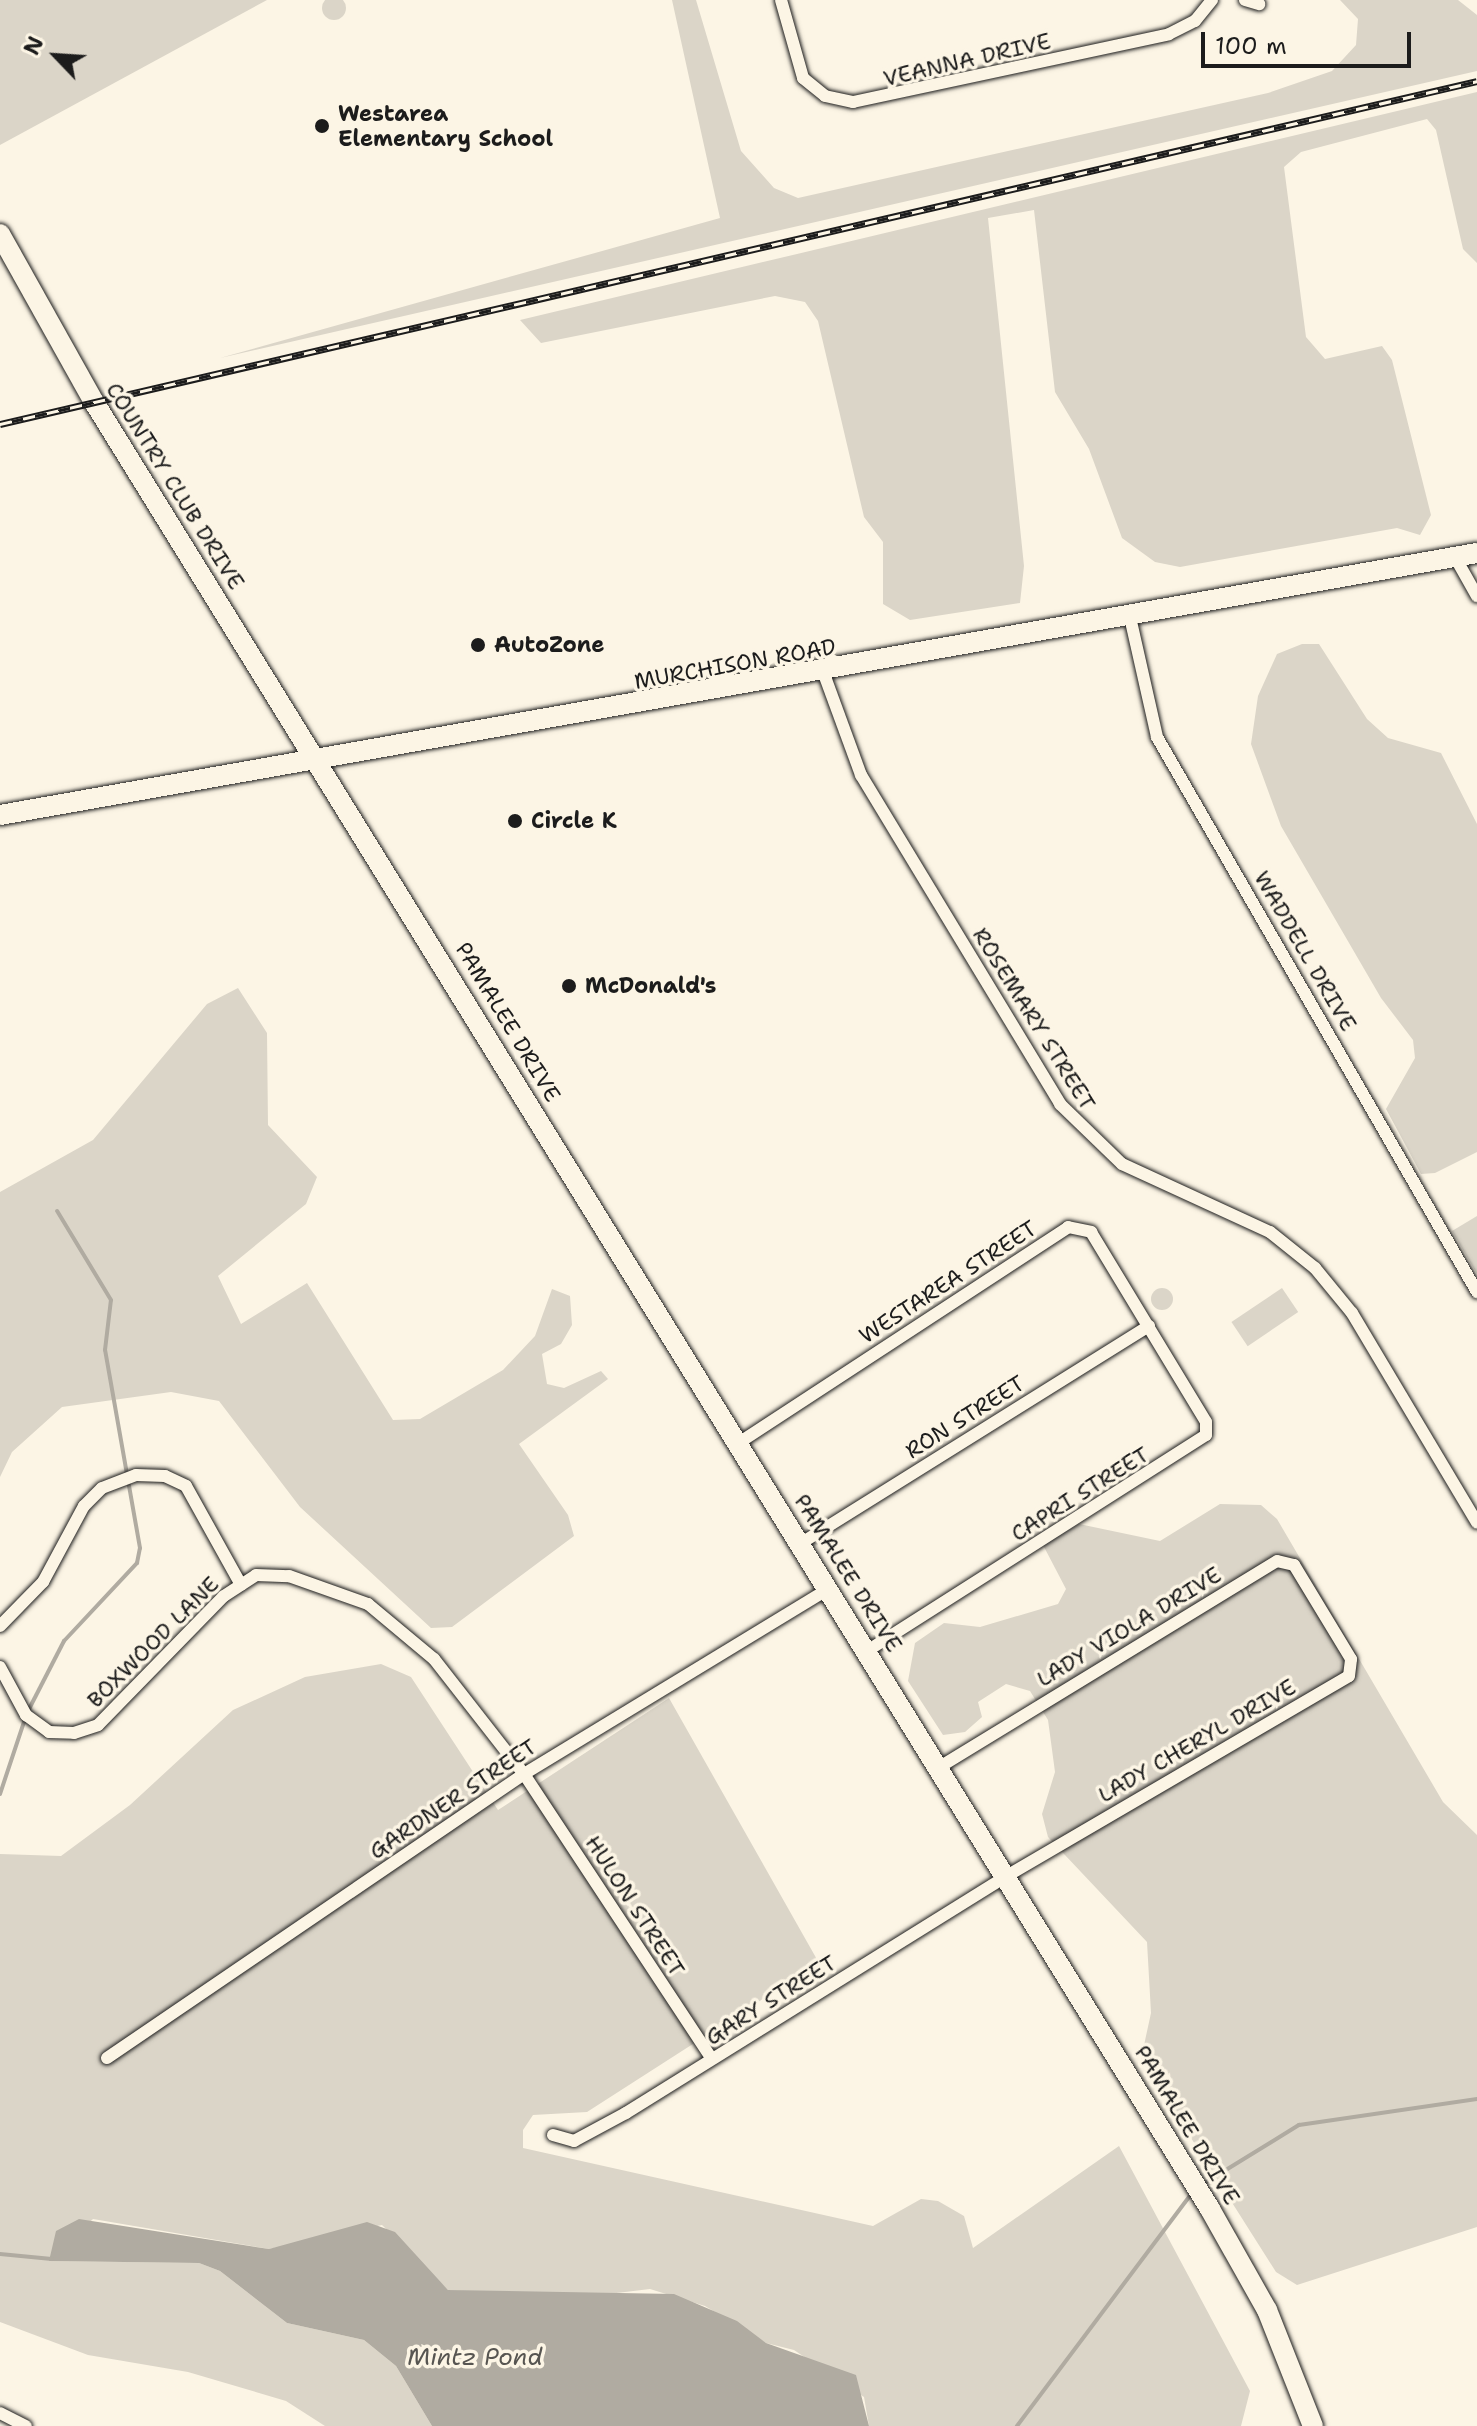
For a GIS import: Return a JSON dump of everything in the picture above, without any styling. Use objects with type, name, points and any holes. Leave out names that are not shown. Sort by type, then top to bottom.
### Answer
[{"type":"main road","name":"COUNTRY CLUB DRIVE","points":[[0,234],[315,759]]},
{"type":"main road","name":"MURCHISON ROAD","points":[[0,815],[824,674],[1477,553]]},
{"type":"main road","name":"PAMALEE DRIVE","points":[[315,759],[737,1444],[803,1542],[1242,2265],[1298,2376],[1313,2426]]},
{"type":"street","name":"VEANNA DRIVE","points":[[781,0],[803,78],[825,96],[853,102],[1169,34],[1195,21],[1212,0]]},
{"type":"street","points":[[1245,0],[1259,4]]},
{"type":"street","points":[[1455,557],[1477,596]]},
{"type":"street","name":"WADDELL DRIVE","points":[[1130,617],[1157,737],[1477,1292]]},
{"type":"street","name":"ROSEMARY STREET","points":[[824,674],[861,775],[1060,1104],[1122,1164],[1270,1232],[1315,1268],[1352,1313],[1477,1523]]},
{"type":"street","name":"WESTAREA STREET","points":[[737,1444],[1068,1227],[1091,1232],[1149,1326]]},
{"type":"street","name":"RON STREET","points":[[803,1542],[1149,1326]]},
{"type":"street","name":"CAPRI STREET","points":[[868,1650],[1197,1445],[1206,1422],[1149,1326]]},
{"type":"street","points":[[0,1626],[43,1582],[84,1506],[102,1488],[136,1475],[165,1476],[186,1486],[241,1585]]},
{"type":"street","name":"LADY VIOLA DRIVE","points":[[939,1767],[1277,1561],[1294,1565],[1326,1611]]},
{"type":"street","name":"BOXWOOD LANE","points":[[0,1667],[26,1715],[49,1732],[98,1725],[241,1585],[256,1575],[289,1576],[368,1604],[434,1659],[524,1774]]},
{"type":"street","name":"GARDNER STREET","points":[[107,2058],[524,1774],[830,1588]]},
{"type":"street","name":"LADY CHERYL DRIVE","points":[[1005,1877],[1349,1676],[1351,1659],[1326,1611]]},
{"type":"street","name":"HULON STREET","points":[[524,1774],[712,2059]]},
{"type":"street","name":"GARY STREET","points":[[553,2135],[574,2141],[1005,1877]]},
{"type":"street","points":[[0,2413],[26,2426]]},
{"type":"shaded area","points":[[334,-4],[345,3],[346,8],[339,19],[334,20],[323,13],[322,8],[329,-3]]},
{"type":"shaded area","points":[[0,0],[267,0],[0,145]]},
{"type":"shaded area","points":[[672,0],[696,0],[741,151],[774,188],[798,198],[1268,93],[1332,71],[1356,45],[1358,19],[1340,0],[1458,0],[1477,15],[1477,71],[220,358],[720,218]]},
{"type":"shaded area","points":[[1477,92],[1477,263],[1463,249],[1436,130],[1427,119],[1301,152],[1284,167],[1306,337],[1325,359],[1382,346],[1392,360],[1431,515],[1420,535],[1397,528],[1180,567],[1155,562],[1122,538],[1089,449],[1055,392],[1034,210],[988,218],[1024,566],[1020,603],[910,620],[883,604],[883,542],[864,517],[818,321],[805,302],[775,296],[541,343],[520,320]]},
{"type":"shaded area","points":[[1302,644],[1319,644],[1367,719],[1388,738],[1441,753],[1477,824],[1477,1152],[1435,1173],[1421,1174],[1386,1109],[1415,1058],[1413,1040],[1381,998],[1281,826],[1251,744],[1258,696],[1277,654]]},
{"type":"shaded area","points":[[238,988],[267,1033],[268,1125],[317,1177],[306,1204],[218,1276],[241,1324],[307,1283],[393,1420],[420,1419],[503,1370],[535,1336],[552,1289],[570,1296],[572,1325],[561,1344],[542,1354],[547,1384],[564,1388],[601,1371],[608,1379],[519,1444],[568,1515],[574,1536],[452,1627],[431,1628],[300,1507],[219,1401],[171,1392],[62,1407],[12,1452],[0,1477],[0,1192],[93,1140],[207,1004]]},
{"type":"shaded area","points":[[1477,1216],[1477,1274],[1452,1231]]},
{"type":"shaded area","points":[[1158,1288],[1166,1288],[1173,1299],[1166,1310],[1158,1310],[1151,1303],[1151,1295]]},
{"type":"shaded area","points":[[1282,1288],[1298,1312],[1248,1346],[1231,1322]]},
{"type":"shaded area","points":[[1220,1504],[1261,1505],[1277,1519],[1443,1802],[1477,1835],[1477,2227],[1297,2285],[1276,2272],[1141,2059],[1151,2013],[1147,1942],[1048,1837],[1042,1814],[1055,1772],[1048,1720],[1030,1691],[1006,1684],[978,1702],[982,1717],[965,1732],[943,1735],[908,1681],[915,1643],[944,1623],[980,1627],[1058,1604],[1066,1589],[1043,1545],[1079,1524],[1160,1541]]},
{"type":"shaded area","points":[[381,1664],[411,1677],[498,1810],[669,1698],[819,1963],[587,2112],[533,2115],[523,2130],[523,2148],[873,2226],[921,2199],[938,2201],[964,2216],[973,2248],[1119,2146],[1250,2391],[1241,2426],[869,2426],[864,2397],[794,2350],[766,2343],[705,2306],[650,2289],[575,2298],[448,2290],[382,2225],[269,2249],[93,2219],[50,2261],[199,2263],[220,2271],[287,2323],[364,2340],[396,2366],[432,2426],[325,2426],[286,2401],[188,2372],[88,2355],[0,2322],[0,1854],[61,1856],[130,1805],[233,1710],[305,1677]]},
{"type":"water","name":"Mintz Pond","points":[[79,2219],[269,2249],[367,2222],[395,2232],[448,2290],[674,2294],[737,2321],[766,2343],[856,2375],[869,2426],[432,2426],[396,2366],[364,2340],[287,2323],[220,2271],[199,2263],[49,2261],[56,2231]]},
{"type":"waterway","points":[[28,1711],[64,1641],[137,1563],[140,1548],[105,1350],[111,1300],[57,1211]]},
{"type":"waterway","points":[[0,1794],[25,1719]]},
{"type":"waterway","points":[[1203,2184],[1299,2125],[1477,2099]]},
{"type":"waterway","points":[[1017,2426],[1193,2192]]},
{"type":"waterway","points":[[0,2254],[52,2259]]},
{"type":"railway","points":[[0,424],[1477,81]]},
{"type":"place","name":"Westarea Elementary School","points":[[322,126]]},
{"type":"place","name":"AutoZone","points":[[478,645]]},
{"type":"place","name":"Circle K","points":[[515,821]]},
{"type":"place","name":"McDonald's","points":[[569,986]]}]
